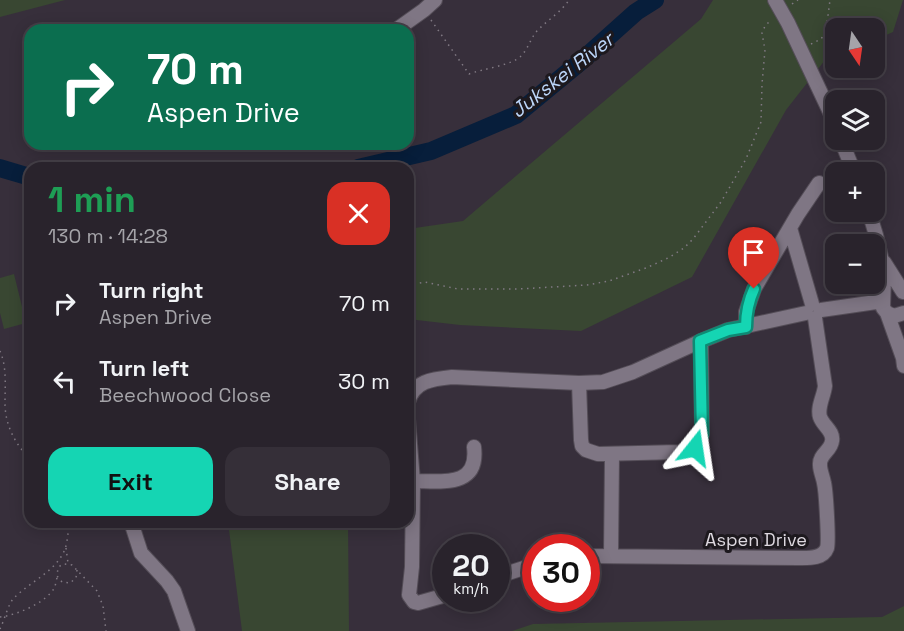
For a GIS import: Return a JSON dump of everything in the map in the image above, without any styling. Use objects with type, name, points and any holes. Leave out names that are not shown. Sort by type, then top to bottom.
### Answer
[{"type":"street","points":[[403,24],[426,3]]},
{"type":"street","points":[[779,6],[825,102]]},
{"type":"street","points":[[746,327],[749,299],[819,183]]},
{"type":"street","name":"Aspen Drive","points":[[600,556],[798,558],[817,557],[827,548],[825,485],[820,461],[832,441],[831,433],[819,415],[825,386],[814,311],[790,228]]},
{"type":"street","points":[[885,263],[903,292]]},
{"type":"street","points":[[885,304],[890,291],[903,292]]},
{"type":"street","points":[[884,294],[885,304],[903,362]]},
{"type":"street","points":[[414,389],[420,384],[452,377],[579,383],[613,380],[728,330],[814,311],[885,304]]},
{"type":"street","points":[[885,304],[894,316],[904,313]]},
{"type":"street","points":[[903,362],[904,340]]},
{"type":"street","points":[[579,383],[582,446],[586,450],[592,453],[612,455],[679,452],[695,448],[700,442],[703,417],[700,341]]},
{"type":"street","points":[[414,481],[446,481],[464,477],[475,464],[474,447]]},
{"type":"street","points":[[611,556],[612,455]]},
{"type":"street","points":[[133,528],[141,553],[174,591],[188,631]]},
{"type":"street","points":[[412,528],[409,595],[414,602],[418,603],[432,599]]},
{"type":"path","points":[[426,3],[469,74],[520,58],[535,33],[552,16],[564,9],[569,0]]},
{"type":"path","points":[[414,284],[425,282],[458,289],[518,289],[587,285],[609,281],[646,268],[684,248],[721,202],[746,159],[761,119],[765,50],[762,33],[779,6],[798,0]]},
{"type":"path","points":[[799,49],[821,39],[825,34],[830,0]]},
{"type":"path","points":[[0,351],[3,359],[4,406],[8,427],[16,444],[24,453]]},
{"type":"path","points":[[68,563],[66,547],[69,528]]},
{"type":"path","points":[[0,629],[11,601],[54,567],[66,547]]},
{"type":"path","points":[[0,617],[31,607],[45,597],[55,586],[58,568],[68,563],[75,567],[97,591],[103,606],[106,631]]},
{"type":"path","points":[[57,576],[62,582],[70,583],[76,578],[77,570]]},
{"type":"green space","points":[[0,0],[65,0],[0,17]]},
{"type":"green space","points":[[713,0],[903,0],[893,32],[885,36],[885,18],[825,18],[825,60],[786,110],[692,277],[581,331],[460,325],[414,320],[414,228],[463,221],[701,19]]},
{"type":"green space","points":[[14,274],[24,324],[4,329],[0,313],[0,278]]},
{"type":"green space","points":[[229,528],[348,528],[349,631],[242,631]]},
{"type":"green space","points":[[904,606],[904,631],[512,631],[533,624],[882,617]]},
{"type":"waterway","name":"Jukskei River","points":[[384,162],[431,151],[516,115],[636,12],[655,0]]},
{"type":"waterway","name":"Jukskei River","points":[[0,168],[24,175]]},
{"type":"route","points":[[695,448],[700,442],[703,417],[700,341],[728,330],[746,327],[747,305],[754,289]]}]
